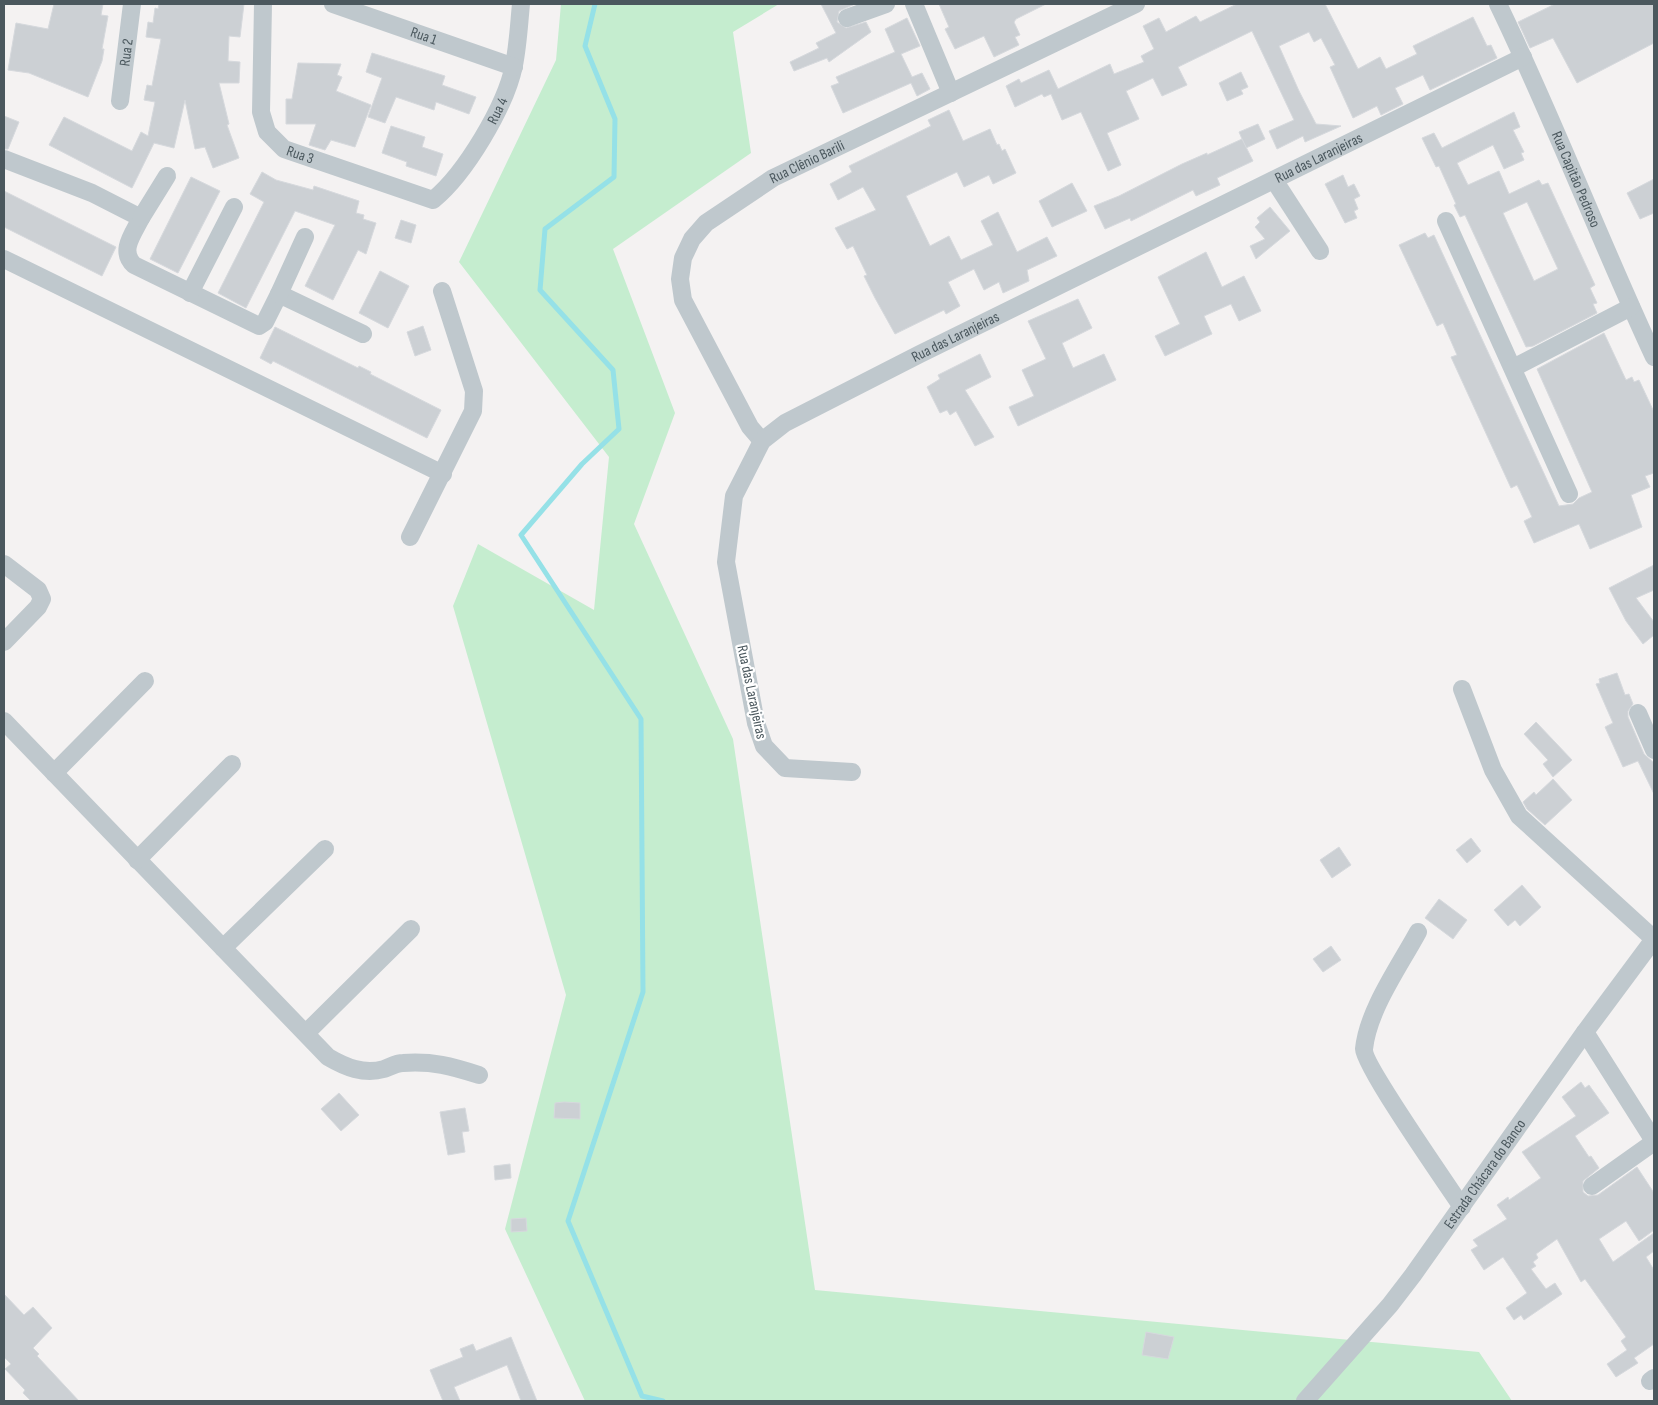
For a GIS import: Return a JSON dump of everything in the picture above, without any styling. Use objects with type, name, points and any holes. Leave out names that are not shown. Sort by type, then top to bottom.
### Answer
[{"type":"street","name":"Rua 2","points":[[120,101],[132,4]]},
{"type":"street","name":"Rua 3","points":[[263,4],[261,112],[267,132],[284,149],[433,200]]},
{"type":"street","name":"Rua 1","points":[[333,4],[514,67]]},
{"type":"street","name":"Rua 4","points":[[433,200],[450,186],[494,118],[514,67],[521,4]]},
{"type":"street","points":[[847,18],[886,4]]},
{"type":"street","points":[[914,4],[951,94]]},
{"type":"street","name":"Rua Clênio Barili","points":[[762,441],[750,427],[683,300],[681,272],[683,258],[692,239],[706,223],[773,178],[951,94],[1108,10],[1136,4]]},
{"type":"street","name":"Rua Capitão Pedroso","points":[[1498,4],[1554,123],[1631,307],[1654,357]]},
{"type":"street","name":"Rua das Laranjeiras","points":[[852,772],[785,768],[764,746],[756,723],[726,562],[734,496],[762,441],[785,423],[920,354],[1523,57]]},
{"type":"street","points":[[4,159],[92,193],[141,218]]},
{"type":"street","points":[[167,176],[141,218],[126,250],[128,259],[134,265],[259,326],[265,322],[305,237]]},
{"type":"street","points":[[1274,180],[1320,250]]},
{"type":"street","points":[[190,293],[234,207]]},
{"type":"street","points":[[1446,221],[1569,494]]},
{"type":"street","points":[[4,259],[443,474]]},
{"type":"street","points":[[410,537],[473,411],[474,391],[442,291]]},
{"type":"street","points":[[278,294],[363,334]]},
{"type":"street","points":[[1513,368],[1631,307]]},
{"type":"street","points":[[4,564],[38,590],[42,599],[38,607],[4,642]]},
{"type":"street","points":[[54,773],[145,681]]},
{"type":"street","points":[[1462,689],[1494,770],[1520,816],[1654,939]]},
{"type":"street","points":[[1638,713],[1654,750]]},
{"type":"street","points":[[4,721],[328,1057],[345,1067],[364,1071],[382,1070],[400,1063],[441,1063],[479,1075]]},
{"type":"street","points":[[137,860],[232,764]]},
{"type":"street","points":[[223,948],[325,849]]},
{"type":"street","points":[[306,1034],[411,929]]},
{"type":"street","points":[[1418,932],[1370,1022],[1364,1052],[1381,1085],[1462,1207]]},
{"type":"street","name":"Estrada Chácara do Banco","points":[[1305,1401],[1390,1305],[1462,1207],[1585,1032],[1654,939]]},
{"type":"street","points":[[1585,1032],[1654,1142],[1592,1186]]},
{"type":"green space","points":[[561,4],[779,4],[733,32],[751,153],[613,249],[675,413],[634,524],[733,739],[815,1290],[1479,1352],[1512,1401],[585,1401],[505,1229],[566,995],[453,606],[478,544],[594,610],[609,457],[459,262],[556,60]]},
{"type":"building","points":[[54,4],[103,4],[101,15],[108,16],[102,49],[104,49],[102,61],[88,97],[29,73],[8,70],[16,23],[48,29]]},
{"type":"building","points":[[159,4],[244,4],[240,37],[229,36],[228,61],[240,62],[239,83],[219,83],[229,124],[227,125],[239,158],[213,168],[205,147],[195,149],[185,100],[174,148],[154,143],[132,188],[49,145],[64,117],[132,151],[141,132],[148,136],[155,102],[144,100],[147,85],[152,86],[161,39],[146,37],[148,22],[153,23],[155,8],[158,9]]},
{"type":"building","points":[[821,4],[855,4],[839,11],[837,22],[846,28],[866,22],[871,32],[829,62],[827,58],[794,71],[790,62],[819,48],[816,43],[836,33]]},
{"type":"building","points":[[939,4],[1046,4],[1016,19],[1014,22],[1020,35],[1015,37],[1019,45],[994,57],[984,36],[955,49],[945,29],[949,27]]},
{"type":"building","points":[[1237,4],[1325,4],[1358,69],[1380,57],[1386,69],[1417,54],[1413,46],[1473,17],[1487,46],[1491,45],[1497,58],[1430,90],[1423,75],[1395,88],[1403,104],[1381,115],[1377,106],[1353,118],[1330,67],[1335,65],[1321,38],[1314,42],[1309,32],[1279,46],[1316,124],[1341,126],[1305,142],[1303,136],[1277,149],[1269,131],[1294,120],[1252,31],[1178,67],[1187,85],[1162,96],[1153,78],[1126,91],[1139,119],[1107,133],[1121,165],[1108,171],[1081,112],[1062,120],[1051,94],[1044,97],[1042,94],[1015,107],[1006,86],[1019,79],[1021,83],[1049,70],[1058,89],[1110,64],[1114,74],[1144,62],[1141,56],[1154,49],[1143,26],[1159,18],[1166,32],[1196,16],[1200,22]]},
{"type":"building","points":[[1555,4],[1654,4],[1654,43],[1577,83],[1553,38],[1530,48],[1518,22]]},
{"type":"building","points":[[907,18],[920,46],[901,54],[912,77],[922,73],[930,89],[917,96],[911,83],[843,113],[831,86],[839,83],[836,77],[895,52],[885,29]]},
{"type":"building","points":[[372,53],[445,76],[442,85],[476,97],[469,114],[436,102],[434,110],[396,97],[385,123],[368,117],[382,78],[366,72]]},
{"type":"building","points":[[298,63],[341,64],[337,75],[342,77],[336,91],[371,105],[355,147],[331,140],[325,150],[309,145],[316,124],[286,124],[286,99],[292,99]]},
{"type":"building","points":[[1241,72],[1248,87],[1241,90],[1243,94],[1227,101],[1219,83]]},
{"type":"building","points":[[949,110],[963,141],[990,129],[997,145],[999,144],[1002,151],[1005,149],[1016,173],[993,184],[989,175],[964,187],[957,172],[906,196],[930,246],[949,236],[961,260],[993,245],[981,221],[998,212],[1017,252],[1047,237],[1057,256],[1027,270],[1029,281],[1003,293],[999,282],[984,290],[974,269],[948,282],[960,306],[946,314],[944,310],[895,334],[864,276],[867,275],[853,246],[847,249],[835,228],[876,210],[863,187],[838,200],[830,184],[852,172],[849,166],[931,126],[928,120]]},
{"type":"building","points":[[1514,112],[1520,127],[1513,130],[1524,152],[1521,153],[1524,160],[1504,169],[1493,145],[1457,163],[1468,185],[1499,171],[1509,194],[1539,180],[1542,185],[1548,183],[1595,285],[1590,288],[1597,303],[1593,304],[1597,313],[1533,346],[1526,347],[1465,215],[1460,217],[1439,166],[1436,167],[1422,138],[1434,133],[1442,148]],"holes":[[[1527,202],[1558,269],[1534,281],[1503,213]]]},
{"type":"building","points":[[4,116],[19,122],[8,149],[4,149]]},
{"type":"building","points":[[1258,124],[1265,139],[1246,148],[1239,132]]},
{"type":"building","points":[[391,126],[425,137],[422,147],[443,154],[436,176],[406,166],[407,162],[382,153]]},
{"type":"building","points":[[1242,139],[1253,161],[1217,178],[1220,185],[1196,196],[1193,190],[1131,221],[1130,218],[1105,229],[1094,206],[1119,196],[1182,164]]},
{"type":"building","points":[[262,172],[276,180],[313,190],[314,186],[359,201],[356,213],[364,215],[363,219],[376,223],[366,254],[358,250],[333,300],[305,286],[335,225],[295,211],[246,308],[218,293],[264,202],[250,194]]},
{"type":"building","points":[[1343,175],[1348,187],[1354,184],[1360,196],[1354,199],[1358,209],[1354,211],[1357,218],[1345,223],[1325,184]]},
{"type":"building","points":[[191,177],[220,191],[178,273],[150,259]]},
{"type":"building","points":[[1654,179],[1654,213],[1640,219],[1627,193]]},
{"type":"building","points":[[1072,183],[1087,211],[1052,227],[1039,201]]},
{"type":"building","points":[[4,191],[116,247],[102,276],[4,227]]},
{"type":"building","points":[[1270,207],[1290,231],[1256,259],[1250,246],[1265,239],[1255,227],[1260,222],[1257,218]]},
{"type":"building","points":[[401,220],[416,225],[411,243],[395,238]]},
{"type":"building","points":[[1425,233],[1428,238],[1434,235],[1559,506],[1573,504],[1579,498],[1592,492],[1537,369],[1604,333],[1626,380],[1632,377],[1634,382],[1639,380],[1654,412],[1654,473],[1645,476],[1650,487],[1631,495],[1642,527],[1590,549],[1579,524],[1534,543],[1524,521],[1532,517],[1517,485],[1511,488],[1451,357],[1457,355],[1443,323],[1437,326],[1399,245]]},
{"type":"building","points":[[1206,252],[1222,287],[1244,276],[1261,311],[1239,321],[1231,304],[1204,316],[1212,334],[1165,356],[1155,336],[1180,324],[1158,277]]},
{"type":"building","points":[[380,271],[409,286],[388,328],[359,313]]},
{"type":"building","points":[[1078,299],[1092,328],[1062,343],[1073,368],[1104,354],[1116,380],[1018,426],[1009,407],[1034,396],[1022,370],[1046,359],[1028,321]]},
{"type":"building","points":[[423,326],[431,350],[415,356],[407,332]]},
{"type":"building","points":[[275,327],[358,368],[359,366],[371,372],[370,374],[441,410],[427,438],[273,361],[271,364],[260,358]]},
{"type":"building","points":[[980,354],[991,377],[965,390],[994,437],[975,446],[956,411],[950,415],[947,410],[940,413],[927,387],[940,379],[938,375]]},
{"type":"building","points":[[1654,565],[1654,590],[1636,598],[1654,622],[1654,635],[1643,644],[1626,621],[1609,588]]},
{"type":"building","points":[[1617,673],[1625,695],[1629,694],[1633,704],[1628,711],[1628,717],[1644,754],[1654,763],[1654,794],[1638,761],[1623,767],[1605,727],[1613,723],[1596,684],[1600,683],[1599,679]]},
{"type":"building","points":[[1536,722],[1572,760],[1553,777],[1543,764],[1548,760],[1524,734]]},
{"type":"building","points":[[1553,779],[1572,800],[1545,825],[1527,809],[1523,802],[1534,792],[1536,795]]},
{"type":"building","points":[[1471,838],[1481,851],[1467,863],[1456,850]]},
{"type":"building","points":[[1339,847],[1351,865],[1332,878],[1320,860]]},
{"type":"building","points":[[1522,885],[1541,907],[1520,926],[1515,920],[1508,926],[1494,910]]},
{"type":"building","points":[[1439,899],[1467,920],[1453,939],[1425,918]]},
{"type":"building","points":[[1331,946],[1341,960],[1323,972],[1313,959]]},
{"type":"building","points":[[1581,1082],[1585,1088],[1589,1085],[1609,1113],[1575,1136],[1599,1168],[1583,1181],[1583,1192],[1588,1196],[1598,1195],[1637,1167],[1654,1193],[1654,1230],[1639,1241],[1626,1221],[1599,1239],[1613,1262],[1654,1233],[1654,1251],[1646,1257],[1654,1270],[1654,1344],[1634,1358],[1638,1363],[1616,1377],[1607,1364],[1627,1350],[1621,1341],[1626,1337],[1585,1279],[1581,1282],[1557,1239],[1536,1254],[1538,1258],[1533,1262],[1536,1266],[1531,1269],[1546,1289],[1555,1283],[1562,1294],[1524,1320],[1521,1315],[1514,1320],[1506,1308],[1527,1293],[1503,1257],[1484,1270],[1471,1250],[1478,1246],[1473,1240],[1507,1219],[1497,1205],[1508,1197],[1509,1200],[1541,1178],[1522,1152],[1576,1116],[1562,1097]]},
{"type":"building","points":[[339,1093],[359,1115],[341,1131],[321,1109]]},
{"type":"building","points":[[555,1103],[580,1103],[580,1119],[554,1118]]},
{"type":"building","points":[[465,1108],[469,1131],[462,1132],[465,1152],[448,1155],[440,1112]]},
{"type":"building","points":[[510,1164],[511,1178],[495,1180],[494,1166]]},
{"type":"building","points":[[526,1218],[527,1231],[511,1232],[511,1219]]},
{"type":"building","points":[[4,1294],[24,1315],[33,1307],[52,1328],[33,1348],[39,1354],[37,1356],[79,1401],[31,1401],[23,1393],[25,1390],[5,1369],[11,1364],[4,1357]]},
{"type":"building","points":[[1146,1332],[1174,1337],[1168,1359],[1142,1355]]},
{"type":"building","points":[[511,1337],[537,1401],[521,1401],[507,1365],[454,1387],[460,1401],[443,1401],[430,1370],[463,1357],[460,1349],[473,1344],[476,1351]]},
{"type":"waterway","points":[[595,4],[585,46],[615,119],[614,177],[545,229],[540,290],[613,370],[619,429],[582,464],[521,535],[641,719],[643,992],[568,1221],[642,1396],[663,1401]]}]
